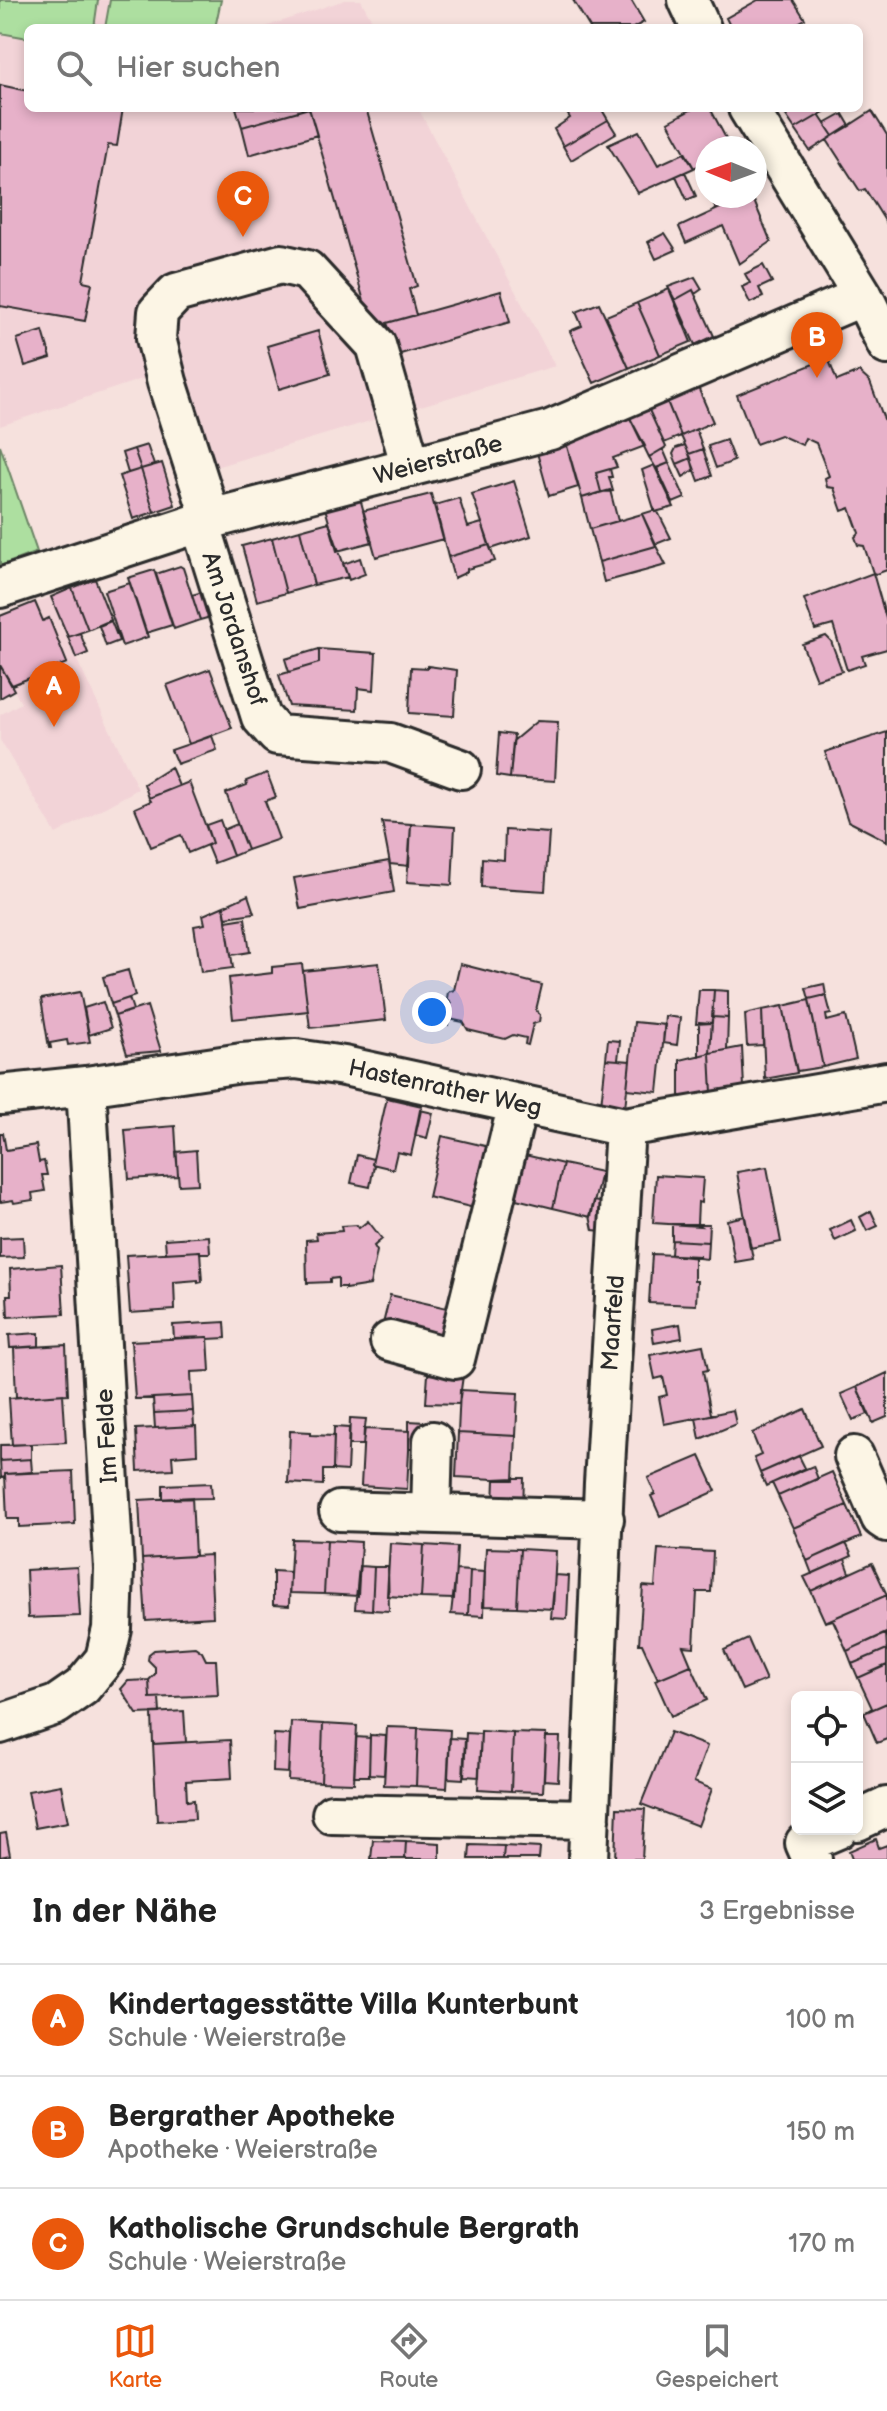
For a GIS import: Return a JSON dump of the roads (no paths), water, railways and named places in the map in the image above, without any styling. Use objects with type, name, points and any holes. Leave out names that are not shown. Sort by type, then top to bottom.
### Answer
[{"type":"street","points":[[688,0],[699,24]]},
{"type":"street","points":[[750,112],[863,296],[887,345]]},
{"type":"street","name":"Am Jordanshof","points":[[411,467],[376,345],[307,270],[281,264],[176,293],[158,312],[156,338],[261,717],[277,735],[390,743],[461,769]]},
{"type":"street","name":"Weierstraße","points":[[0,588],[205,520],[550,430],[863,296]]},
{"type":"street","name":"Hastenrather Weg","points":[[0,1095],[242,1063],[296,1059],[344,1066],[625,1127],[887,1082]]},
{"type":"street","name":"Im Felde","points":[[0,1724],[56,1705],[82,1687],[105,1659],[112,1629],[114,1569],[86,1086]]},
{"type":"street","points":[[390,1341],[455,1359],[518,1104]]},
{"type":"street","name":"Maarfeld","points":[[588,1859],[610,1368],[625,1127]]},
{"type":"street","points":[[431,1513],[433,1441]]},
{"type":"street","points":[[854,1456],[881,1518],[887,1522]]},
{"type":"street","points":[[339,1511],[604,1519]]},
{"type":"street","points":[[863,1818],[887,1807]]},
{"type":"street","points":[[332,1814],[590,1819]]},
{"type":"street","points":[[812,1859],[805,1843],[824,1835]]},
{"type":"place","name":"Katholische Grundschule Bergrath","points":[[243,237]]},
{"type":"place","name":"Bergrather Apotheke","points":[[817,378]]},
{"type":"place","name":"Kindertagesstätte Villa Kunterbunt","points":[[54,727]]}]
